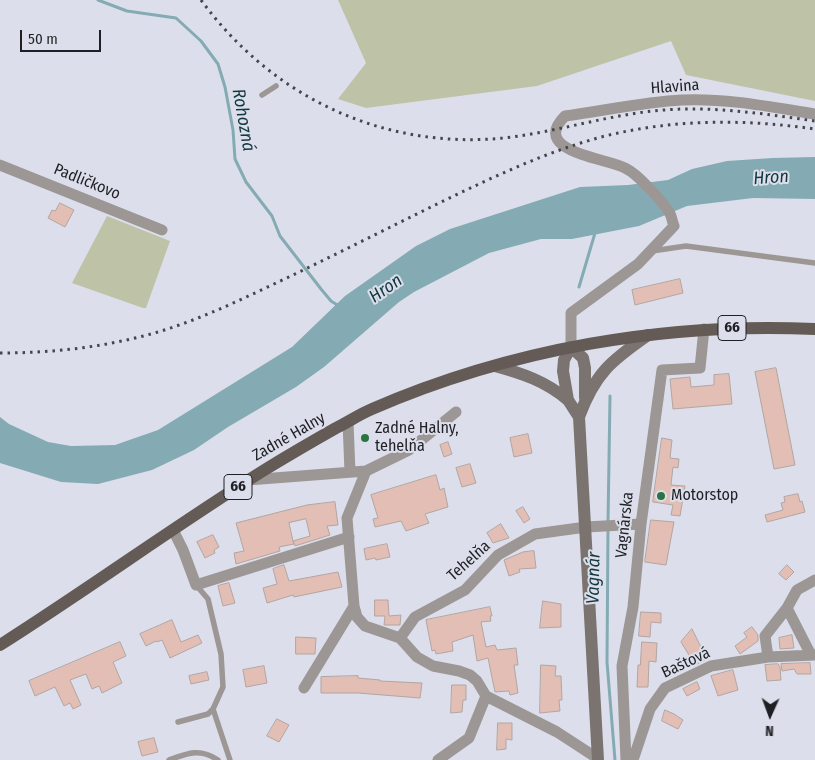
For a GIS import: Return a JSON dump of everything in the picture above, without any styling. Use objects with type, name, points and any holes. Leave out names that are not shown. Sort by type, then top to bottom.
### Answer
[{"type":"main road","name":"66","points":[[648,335],[704,329],[771,327],[815,329]]},
{"type":"main road","name":"Zadné Halny","points":[[0,645],[248,480],[371,409],[415,392],[496,366],[571,347],[648,335]]},
{"type":"street","name":"Hlavina","points":[[650,251],[674,226],[671,213],[642,181],[626,168],[565,148],[558,141],[556,129],[558,122],[565,116],[681,100],[741,103],[815,114]]},
{"type":"street","name":"Padličkovo","points":[[0,165],[162,230]]},
{"type":"street","points":[[568,400],[563,371],[564,360],[571,347],[571,313],[638,264],[650,251]]},
{"type":"street","name":"Vagnárska","points":[[626,760],[622,666],[633,607],[640,524],[662,370],[700,368],[704,329]]},
{"type":"street","points":[[597,759],[579,417],[585,400],[609,364],[648,335]]},
{"type":"street","points":[[571,347],[583,358],[585,368],[585,400]]},
{"type":"street","points":[[496,366],[529,376],[556,390],[568,400],[579,417]]},
{"type":"street","points":[[248,480],[366,471],[409,450],[456,412]]},
{"type":"street","points":[[348,422],[350,472]]},
{"type":"street","points":[[366,471],[347,518],[354,606],[357,617],[365,626],[400,638],[417,657],[433,666],[470,675],[486,696],[557,732],[597,759]]},
{"type":"street","name":"Tehelňa","points":[[400,638],[415,617],[465,590],[498,555],[535,534],[586,527],[640,524]]},
{"type":"street","points":[[173,530],[183,550],[196,585],[349,537]]},
{"type":"street","points":[[768,657],[765,636],[787,608],[797,590],[815,580]]},
{"type":"street","points":[[304,688],[354,606]]},
{"type":"street","points":[[787,608],[813,655]]},
{"type":"street","name":"Baštová","points":[[634,760],[650,709],[665,688],[711,666],[768,657],[813,655]]},
{"type":"street","points":[[438,760],[468,738],[486,696]]},
{"type":"lane","points":[[262,95],[276,86]]},
{"type":"lane","points":[[650,251],[686,246],[815,263]]},
{"type":"lane","points":[[178,722],[208,714],[214,709],[223,687],[220,654],[208,598],[196,585]]},
{"type":"lane","points":[[214,709],[230,760]]},
{"type":"lane","points":[[169,760],[188,754],[208,753],[218,760]]},
{"type":"green space","points":[[338,0],[815,0],[815,101],[686,75],[671,41],[537,86],[366,108],[338,99],[366,63]]},
{"type":"green space","points":[[107,216],[170,241],[146,308],[72,283]]},
{"type":"water","name":"Hron","points":[[815,157],[815,199],[753,198],[687,206],[639,226],[572,239],[541,239],[489,253],[414,292],[399,302],[324,367],[296,387],[228,427],[194,450],[152,470],[98,484],[61,482],[0,463],[0,417],[9,424],[48,442],[71,446],[115,445],[158,430],[292,347],[345,296],[416,246],[450,229],[580,187],[628,185],[668,180],[692,169],[727,161]]},
{"type":"building","points":[[60,203],[74,210],[65,227],[48,218],[52,210],[55,211]]},
{"type":"building","points":[[680,279],[683,293],[635,305],[632,290]]},
{"type":"building","points":[[776,368],[795,465],[774,469],[755,372]]},
{"type":"building","points":[[729,374],[732,404],[673,409],[670,379],[690,377],[691,387],[714,385],[714,375]]},
{"type":"building","points":[[528,434],[532,453],[514,457],[510,438]]},
{"type":"building","points":[[662,438],[672,440],[670,458],[679,459],[678,468],[673,467],[671,485],[685,486],[680,516],[671,515],[673,505],[653,502]]},
{"type":"building","points":[[448,442],[452,454],[444,457],[440,445]]},
{"type":"building","points":[[470,464],[476,483],[462,487],[456,468]]},
{"type":"building","points":[[436,475],[440,490],[444,488],[448,507],[425,514],[429,523],[406,531],[401,521],[375,527],[373,519],[378,518],[371,495]]},
{"type":"building","points":[[798,494],[805,512],[767,522],[765,515],[783,510],[781,503],[785,502],[784,497]]},
{"type":"building","points":[[335,502],[338,525],[327,526],[330,535],[295,546],[293,541],[294,544],[279,547],[280,551],[236,564],[234,553],[244,551],[236,523],[307,505]],"holes":[[[306,519],[310,536],[293,541],[289,523]]]},
{"type":"building","points":[[523,507],[530,519],[524,523],[516,511]]},
{"type":"building","points":[[651,520],[674,522],[666,565],[645,562]]},
{"type":"building","points":[[501,524],[509,538],[493,543],[487,533]]},
{"type":"building","points":[[213,535],[219,547],[214,550],[215,553],[205,558],[197,542]]},
{"type":"building","points":[[387,544],[390,557],[366,560],[364,549]]},
{"type":"building","points":[[534,551],[536,568],[519,569],[520,572],[509,576],[504,560],[523,552]]},
{"type":"building","points":[[284,565],[289,581],[338,572],[342,587],[294,597],[293,595],[267,603],[263,588],[277,584],[273,569]]},
{"type":"building","points":[[787,565],[794,572],[786,580],[779,574]]},
{"type":"building","points":[[229,583],[235,603],[223,606],[218,586]]},
{"type":"building","points":[[375,600],[388,600],[389,616],[401,615],[400,625],[384,625],[385,616],[375,616]]},
{"type":"building","points":[[543,601],[561,604],[561,627],[540,628]]},
{"type":"building","points":[[490,607],[491,621],[481,622],[486,647],[495,645],[497,650],[516,648],[518,665],[514,665],[518,693],[510,695],[509,691],[495,692],[488,658],[477,661],[473,635],[452,642],[453,651],[436,654],[435,650],[432,651],[426,620]]},
{"type":"building","points":[[641,612],[661,613],[661,623],[651,622],[650,637],[639,636]]},
{"type":"building","points":[[172,620],[181,642],[198,635],[202,643],[170,658],[162,640],[146,646],[140,634]]},
{"type":"building","points":[[752,627],[758,635],[758,641],[740,654],[735,646],[747,637],[744,633]]},
{"type":"building","points":[[692,629],[707,659],[695,665],[681,642]]},
{"type":"building","points":[[792,635],[794,648],[780,649],[779,638]]},
{"type":"building","points":[[296,637],[316,638],[315,654],[296,654]]},
{"type":"building","points":[[120,642],[126,656],[113,662],[122,683],[102,693],[99,686],[92,689],[86,674],[70,680],[81,705],[73,709],[70,703],[64,706],[55,687],[35,696],[29,681]]},
{"type":"building","points":[[642,642],[657,643],[656,662],[649,661],[648,687],[637,687]]},
{"type":"building","points":[[810,663],[811,674],[797,674],[794,669],[782,671],[781,664]]},
{"type":"building","points":[[778,664],[781,680],[767,681],[765,665]]},
{"type":"building","points":[[541,665],[556,666],[555,676],[561,676],[562,700],[559,700],[560,711],[540,713]]},
{"type":"building","points":[[264,666],[267,683],[246,687],[243,670]]},
{"type":"building","points":[[733,670],[738,690],[718,696],[711,676]]},
{"type":"building","points":[[207,672],[209,680],[191,684],[189,676]]},
{"type":"building","points":[[358,676],[358,678],[380,681],[422,683],[420,698],[358,693],[321,693],[321,677]]},
{"type":"building","points":[[697,682],[700,689],[687,696],[683,689]]},
{"type":"building","points":[[452,685],[466,685],[466,700],[463,700],[462,712],[451,713]]},
{"type":"building","points":[[665,710],[683,720],[678,729],[662,721]]},
{"type":"building","points":[[277,719],[289,725],[279,742],[267,736]]},
{"type":"building","points":[[498,723],[512,723],[512,740],[506,739],[506,749],[497,750]]},
{"type":"building","points":[[154,738],[158,752],[142,756],[138,742]]},
{"type":"waterway","name":"Rohozná","points":[[98,0],[127,11],[176,18],[201,41],[218,64],[225,87],[233,130],[235,159],[246,182],[272,216],[280,236],[331,301],[339,306]]},
{"type":"waterway","name":"Vagnár","points":[[579,287],[595,233]]},
{"type":"waterway","name":"Vagnár","points":[[608,522],[610,396]]},
{"type":"waterway","name":"Vagnár","points":[[608,528],[607,662],[615,760]]},
{"type":"railway","points":[[201,0],[229,34],[261,64],[296,89],[334,110],[374,125],[416,135],[459,139],[504,138],[544,132],[624,115],[683,109],[740,111],[815,121]]},
{"type":"railway","points":[[0,353],[40,352],[119,342],[188,322],[274,284],[496,176],[582,142],[631,130],[710,122],[762,123],[815,129]]},
{"type":"place","name":"Zadné Halny, tehelňa","points":[[365,438]]},
{"type":"place","name":"Motorstop","points":[[661,496]]}]
